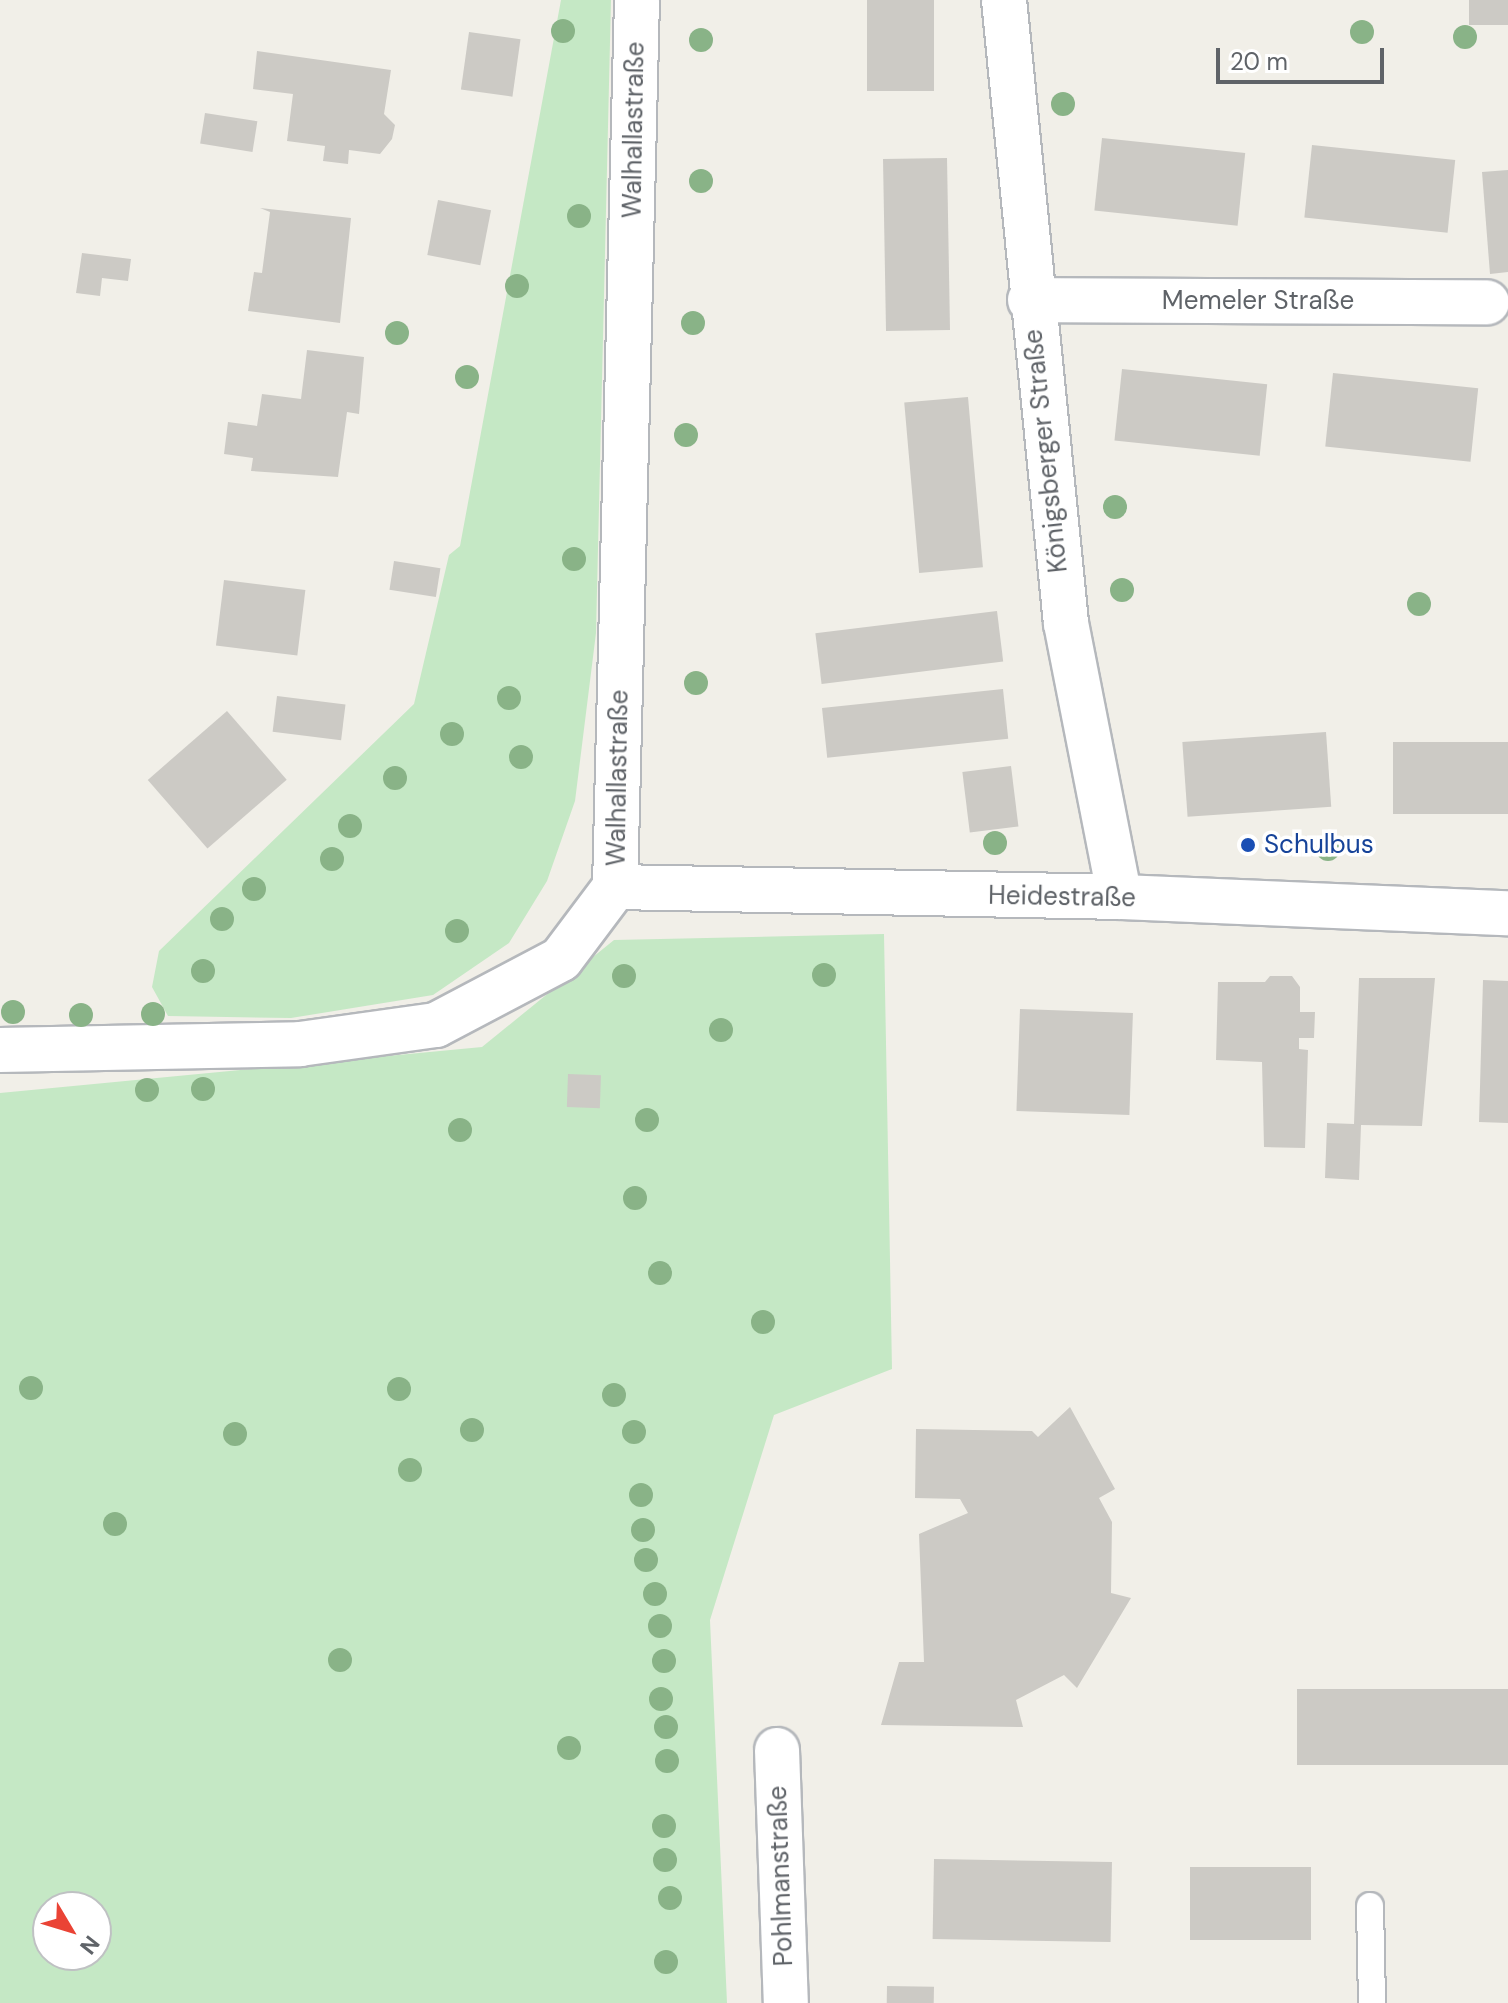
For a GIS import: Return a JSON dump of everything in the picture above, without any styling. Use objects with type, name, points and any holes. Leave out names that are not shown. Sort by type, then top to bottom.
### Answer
[{"type":"street","name":"Walhallastraße","points":[[0,1050],[300,1044],[436,1025],[561,959],[615,887],[637,0]]},
{"type":"street","name":"Königsberger Straße","points":[[1004,0],[1030,300],[1066,623],[1120,897]]},
{"type":"street","name":"Memeler Straße","points":[[1030,300],[1498,300]]},
{"type":"street","name":"Heidestraße","points":[[615,887],[1120,897],[1508,913]]},
{"type":"street","name":"Pohlmanstraße","points":[[777,1750],[786,2003]]},
{"type":"lane","points":[[1370,1906],[1372,2003]]},
{"type":"green space","points":[[561,0],[611,0],[596,633],[575,801],[547,881],[509,943],[433,995],[291,1018],[168,1016],[152,987],[159,951],[414,704],[449,555],[460,546]]},
{"type":"green space","points":[[884,934],[892,1369],[774,1415],[710,1620],[727,2003],[0,2003],[0,1093],[482,1047],[614,940]]},
{"type":"building","points":[[867,0],[934,0],[934,91],[867,91]]},
{"type":"building","points":[[1469,0],[1508,0],[1508,25],[1469,25]]},
{"type":"building","points":[[469,32],[520,39],[512,97],[461,89]]},
{"type":"building","points":[[257,51],[391,70],[384,114],[395,125],[392,139],[380,154],[349,150],[348,164],[323,161],[325,146],[287,141],[293,94],[253,89]]},
{"type":"building","points":[[205,113],[257,121],[252,152],[200,144]]},
{"type":"building","points":[[1102,138],[1245,153],[1238,226],[1094,211]]},
{"type":"building","points":[[1312,145],[1455,160],[1448,233],[1304,218]]},
{"type":"building","points":[[947,158],[950,330],[886,331],[883,159]]},
{"type":"building","points":[[1508,170],[1508,272],[1490,274],[1482,172]]},
{"type":"building","points":[[438,200],[491,210],[480,265],[427,255]]},
{"type":"building","points":[[260,208],[351,218],[340,323],[248,311],[254,272],[262,273],[270,212]]},
{"type":"building","points":[[82,253],[131,259],[128,281],[102,278],[100,296],[76,293]]},
{"type":"building","points":[[307,350],[364,357],[359,414],[347,412],[338,477],[251,471],[253,458],[224,454],[228,422],[257,426],[262,394],[301,399]]},
{"type":"building","points":[[1122,369],[1267,384],[1260,456],[1114,441]]},
{"type":"building","points":[[1333,373],[1478,388],[1470,462],[1325,447]]},
{"type":"building","points":[[968,397],[983,567],[919,573],[904,403]]},
{"type":"building","points":[[394,561],[440,568],[436,597],[389,590]]},
{"type":"building","points":[[224,580],[305,590],[297,656],[216,646]]},
{"type":"building","points":[[997,611],[1003,662],[822,684],[815,633]]},
{"type":"building","points":[[1003,689],[1008,739],[827,758],[822,708]]},
{"type":"building","points":[[277,696],[345,704],[341,740],[273,732]]},
{"type":"building","points":[[227,711],[287,780],[207,849],[148,780]]},
{"type":"building","points":[[1326,732],[1331,807],[1188,817],[1182,742]]},
{"type":"building","points":[[1393,742],[1508,742],[1508,814],[1393,814]]},
{"type":"building","points":[[1011,766],[1018,827],[970,833],[962,772]]},
{"type":"building","points":[[1270,976],[1292,976],[1300,987],[1300,1012],[1315,1012],[1314,1038],[1299,1038],[1299,1049],[1308,1050],[1305,1148],[1264,1147],[1262,1062],[1216,1060],[1218,982],[1265,982]]},
{"type":"building","points":[[1359,978],[1435,978],[1422,1126],[1361,1125],[1359,1180],[1325,1178],[1327,1123],[1354,1124]]},
{"type":"building","points":[[1483,980],[1508,981],[1508,1123],[1479,1122]]},
{"type":"building","points":[[1020,1009],[1133,1013],[1129,1115],[1016,1111]]},
{"type":"building","points":[[568,1074],[601,1075],[600,1108],[567,1107]]},
{"type":"building","points":[[1070,1407],[1115,1489],[1099,1498],[1112,1522],[1111,1593],[1131,1598],[1077,1688],[1064,1675],[1016,1700],[1023,1727],[881,1725],[899,1662],[924,1662],[919,1534],[968,1513],[960,1499],[915,1498],[916,1429],[1032,1431],[1038,1437]]},
{"type":"building","points":[[1297,1689],[1508,1689],[1508,1765],[1297,1765]]},
{"type":"building","points":[[934,1859],[1112,1862],[1111,1942],[933,1939]]},
{"type":"building","points":[[1190,1867],[1311,1867],[1311,1940],[1190,1940]]},
{"type":"building","points":[[887,1986],[934,1987],[934,2003],[887,2003]]},
{"type":"place","name":"Schulbus","points":[[1248,845]]}]
